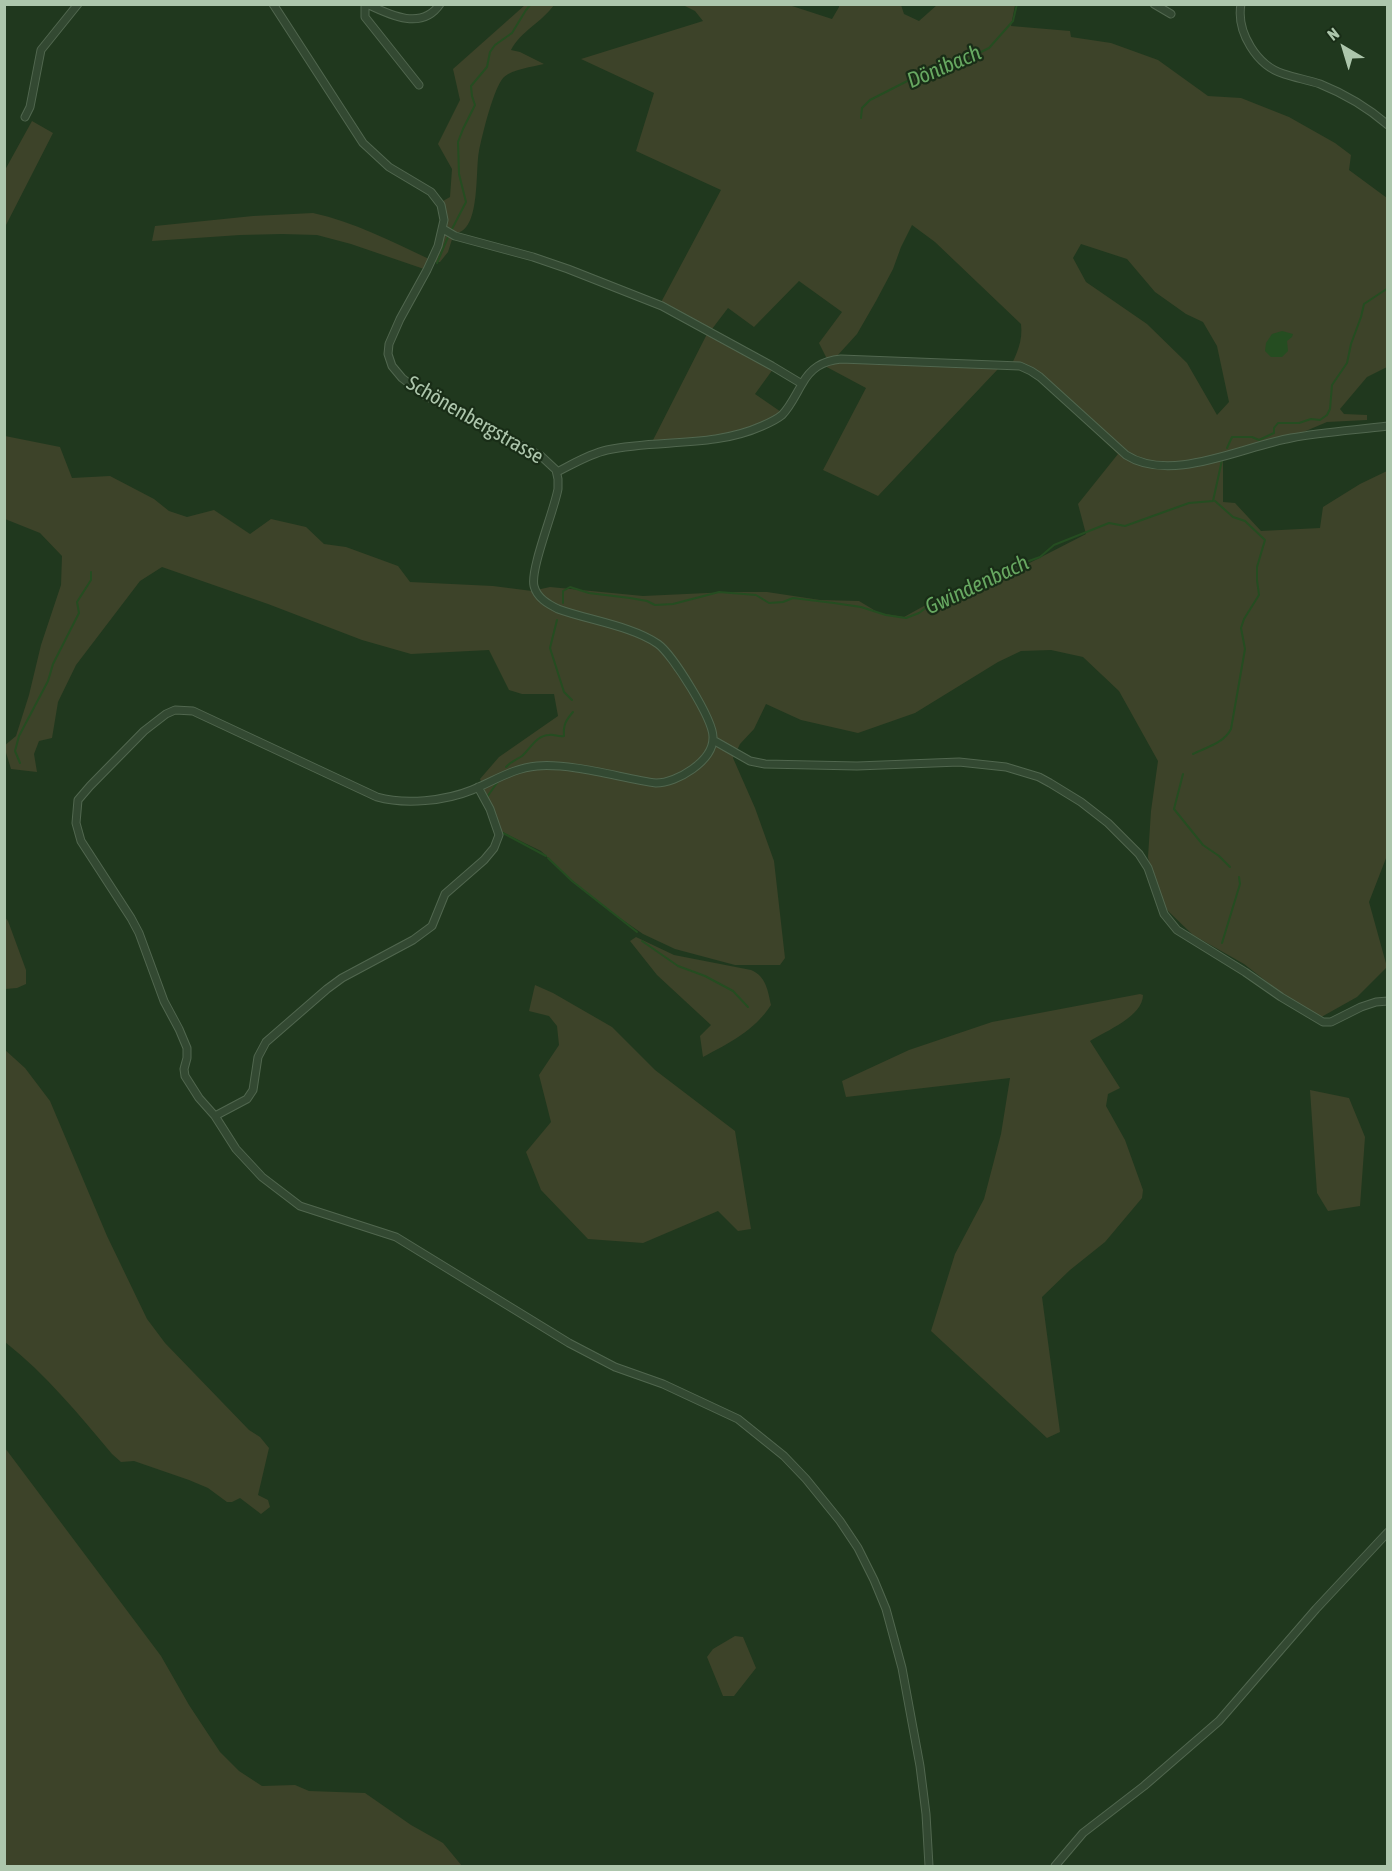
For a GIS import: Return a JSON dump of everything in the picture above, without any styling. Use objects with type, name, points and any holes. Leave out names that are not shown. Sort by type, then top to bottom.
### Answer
[{"type":"street","points":[[26,117],[41,50],[78,4]]},
{"type":"street","name":"Schönenbergstrasse","points":[[273,4],[363,143],[379,159],[431,192],[443,210],[443,229],[432,261],[392,334],[388,354],[392,366],[402,378],[424,395],[542,456],[557,472],[559,483],[557,495],[534,575],[534,587],[545,602],[558,609],[628,630],[651,639],[664,649],[674,660],[701,707],[711,729],[713,740]]},
{"type":"street","points":[[419,85],[365,17],[366,4],[396,17],[407,19],[421,18],[430,14],[440,4]]},
{"type":"street","points":[[1154,4],[1171,14]]},
{"type":"street","points":[[1241,4],[1239,15],[1251,48],[1272,69],[1319,84],[1351,99],[1388,124]]},
{"type":"street","points":[[443,229],[455,236],[568,268],[662,306],[802,384]]},
{"type":"street","points":[[557,472],[588,456],[605,451],[696,442],[754,429],[784,413],[814,367],[835,360],[867,359],[1020,366],[1040,377],[1126,455],[1153,466],[1200,462],[1290,438],[1388,426]]},
{"type":"street","points":[[929,1866],[920,1766],[902,1668],[874,1580],[858,1548],[840,1521],[784,1456],[738,1419],[663,1384],[615,1367],[569,1343],[396,1237],[300,1206],[262,1177],[236,1149],[185,1076],[187,1048],[164,1001],[139,933],[81,841],[76,823],[78,800],[144,731],[175,710],[205,715],[388,801],[421,801],[465,792],[511,772],[538,766],[568,768],[656,783],[668,782],[683,776],[699,762],[709,750],[713,740],[750,761],[765,764],[857,766],[967,763],[1006,767],[1039,777],[1050,783],[1081,802],[1108,824],[1147,864],[1162,910],[1177,930],[1281,997],[1323,1022],[1331,1022],[1376,1002],[1388,1001]]},
{"type":"street","points":[[215,1116],[247,1099],[253,1090],[258,1057],[266,1042],[342,978],[413,940],[432,927],[445,894],[484,860],[494,848],[499,835],[490,809],[478,787]]},
{"type":"street","points":[[1055,1866],[1083,1833],[1144,1786],[1219,1721],[1296,1632],[1388,1532]]},
{"type":"shaded area","points":[[525,5],[554,5],[544,17],[520,37],[511,50],[544,64],[512,72],[500,82],[479,151],[473,213],[463,231],[454,233],[448,252],[440,262],[434,262],[446,217],[443,201],[450,197],[452,169],[438,144],[460,100],[453,69]]},
{"type":"shaded area","points":[[683,5],[789,5],[832,19],[839,5],[901,5],[904,14],[919,21],[937,5],[1015,5],[1011,26],[1070,31],[1071,37],[1111,43],[1158,60],[1208,96],[1241,98],[1289,117],[1335,143],[1351,155],[1349,170],[1387,198],[1387,367],[1367,377],[1340,409],[1344,414],[1367,415],[1367,420],[1327,422],[1294,436],[1223,459],[1223,502],[1235,503],[1261,531],[1320,528],[1323,507],[1360,484],[1387,471],[1388,853],[1369,902],[1387,967],[1357,997],[1316,1020],[1244,964],[1193,935],[1168,911],[1155,892],[1148,857],[1158,761],[1119,691],[1083,657],[1051,650],[1021,651],[998,662],[915,713],[858,733],[801,720],[766,704],[754,729],[740,744],[733,758],[755,808],[774,861],[785,958],[780,965],[735,965],[675,949],[643,934],[570,879],[541,851],[502,832],[480,779],[499,757],[558,716],[554,694],[522,694],[509,690],[489,650],[411,654],[362,640],[162,567],[140,581],[76,665],[58,702],[52,738],[39,741],[34,754],[37,772],[11,769],[4,746],[16,736],[29,695],[41,645],[61,585],[62,556],[40,533],[5,519],[5,436],[60,447],[72,478],[110,476],[154,499],[169,511],[187,517],[214,510],[250,534],[271,519],[306,527],[324,544],[346,547],[398,566],[410,582],[493,586],[532,591],[550,587],[643,596],[767,592],[820,600],[859,601],[879,613],[904,617],[933,601],[1012,572],[1086,534],[1078,504],[1118,454],[1039,380],[1026,372],[1010,368],[1020,341],[1021,324],[935,242],[912,225],[876,301],[857,334],[837,356],[998,369],[878,496],[823,470],[866,388],[823,365],[827,359],[819,343],[842,312],[799,281],[754,327],[728,308],[712,329],[776,365],[755,394],[784,414],[775,421],[704,443],[649,448],[707,334],[658,308],[721,190],[636,151],[654,93],[581,59],[703,21],[695,11]],"holes":[[[1081,244],[1127,259],[1155,292],[1186,314],[1203,322],[1217,346],[1229,402],[1217,415],[1187,363],[1147,324],[1086,282],[1073,258]]]},
{"type":"shaded area","points":[[32,121],[53,133],[5,227],[5,170]]},
{"type":"shaded area","points":[[313,213],[358,227],[429,259],[424,269],[317,235],[240,235],[152,241],[155,226],[253,216]]},
{"type":"shaded area","points":[[1282,331],[1293,334],[1287,341],[1288,351],[1282,357],[1271,357],[1265,351],[1266,343],[1272,334]]},
{"type":"shaded area","points":[[4,916],[8,921],[26,970],[26,984],[17,988],[5,989]]},
{"type":"shaded area","points":[[636,937],[674,955],[751,970],[763,980],[771,1005],[749,1029],[703,1057],[700,1036],[711,1025],[657,975],[630,941]]},
{"type":"shaded area","points":[[535,985],[612,1027],[655,1070],[735,1131],[751,1229],[738,1231],[718,1211],[643,1243],[588,1239],[541,1190],[526,1152],[551,1122],[539,1075],[559,1045],[557,1026],[549,1016],[529,1011]]},
{"type":"shaded area","points":[[1143,995],[1137,1010],[1114,1028],[1090,1041],[1120,1088],[1108,1094],[1106,1106],[1125,1140],[1143,1190],[1142,1198],[1105,1242],[1070,1270],[1042,1297],[1060,1432],[1047,1438],[931,1331],[955,1254],[984,1199],[1001,1134],[1010,1078],[846,1097],[842,1081],[909,1050],[992,1022]]},
{"type":"shaded area","points":[[4,1049],[25,1068],[50,1101],[107,1236],[147,1319],[165,1343],[269,1448],[258,1495],[268,1500],[270,1507],[261,1514],[240,1498],[227,1502],[208,1488],[189,1480],[134,1461],[121,1462],[48,1381],[5,1342]]},
{"type":"shaded area","points":[[1310,1090],[1349,1098],[1365,1137],[1360,1206],[1328,1211],[1317,1193]]},
{"type":"shaded area","points":[[5,1448],[161,1656],[189,1705],[220,1752],[239,1771],[262,1786],[295,1785],[309,1791],[365,1793],[411,1825],[443,1843],[462,1866],[5,1866]]},
{"type":"shaded area","points":[[735,1636],[743,1637],[756,1668],[734,1696],[723,1696],[707,1657],[713,1649]]},
{"type":"waterway","points":[[452,229],[466,202],[459,174],[458,142],[475,105],[471,86],[487,67],[490,52],[495,45],[512,33],[531,4]]},
{"type":"waterway","name":"Dönibach","points":[[861,118],[862,108],[870,100],[925,72],[959,63],[989,48],[1013,21],[1017,4]]},
{"type":"waterway","points":[[437,263],[448,237]]},
{"type":"waterway","name":"Gwindenbach","points":[[1227,448],[1232,437],[1252,437],[1259,440],[1274,433],[1274,428],[1278,423],[1320,420],[1327,415],[1330,409],[1332,385],[1347,363],[1364,304],[1388,288]]},
{"type":"waterway","name":"Gwindenbach","points":[[563,603],[563,591],[570,587],[589,593],[647,601],[655,605],[673,604],[719,592],[756,595],[769,603],[783,602],[793,598],[834,603],[906,618],[927,607],[937,607],[982,580],[1001,579],[1012,567],[1040,557],[1054,545],[1109,523],[1125,526],[1189,503],[1213,501],[1222,460]]},
{"type":"waterway","points":[[1193,754],[1220,741],[1231,729],[1245,649],[1241,628],[1259,595],[1257,567],[1265,540],[1245,521],[1233,517],[1215,501]]},
{"type":"waterway","points":[[20,763],[15,751],[19,736],[48,681],[53,664],[79,613],[77,602],[91,580],[91,572]]},
{"type":"waterway","name":"Gwindenbach","points":[[557,620],[550,648],[564,692],[572,700]]},
{"type":"waterway","points":[[506,767],[522,756],[541,737],[564,736],[566,723],[573,712]]},
{"type":"waterway","points":[[1183,774],[1174,809],[1203,845],[1230,867]]},
{"type":"waterway","points":[[487,797],[499,780]]},
{"type":"waterway","points":[[503,833],[546,856]]},
{"type":"waterway","points":[[548,858],[572,881],[637,932]]},
{"type":"waterway","points":[[1222,943],[1240,884],[1239,877]]},
{"type":"waterway","points":[[642,941],[678,966],[705,976],[733,991],[748,1007]]}]
